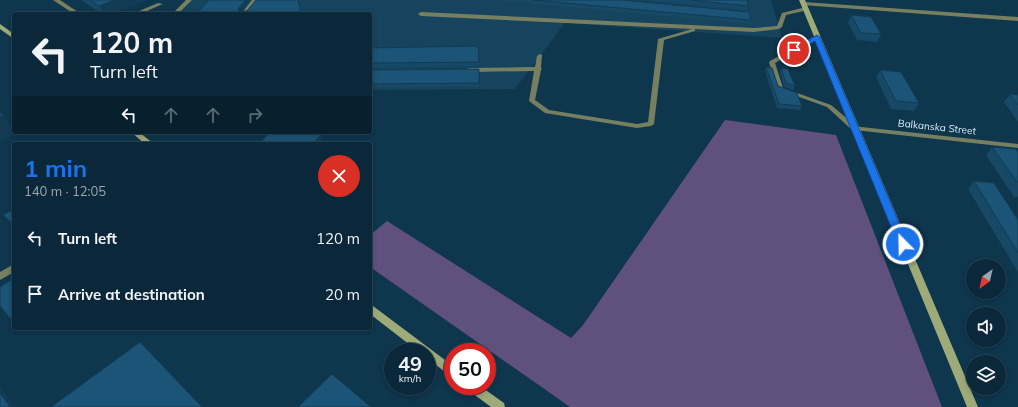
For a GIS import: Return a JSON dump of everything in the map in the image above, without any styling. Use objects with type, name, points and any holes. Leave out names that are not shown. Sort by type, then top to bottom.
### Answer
[{"type":"main road","points":[[804,4],[854,128],[970,404],[973,407]]},
{"type":"main road","points":[[0,26],[12,35]]},
{"type":"main road","points":[[138,134],[148,142]]},
{"type":"main road","points":[[372,311],[415,343]]},
{"type":"main road","points":[[436,359],[444,365]]},
{"type":"main road","points":[[484,395],[500,407]]},
{"type":"street","points":[[56,0],[75,12]]},
{"type":"street","points":[[177,12],[189,0]]},
{"type":"street","points":[[246,12],[255,0]]},
{"type":"street","points":[[140,12],[160,4]]},
{"type":"street","points":[[421,14],[754,30],[779,27],[784,14],[804,4],[1018,19]]},
{"type":"street","points":[[540,56],[539,69],[532,101],[547,112],[637,126],[651,124],[661,39],[700,28]]},
{"type":"street","points":[[817,37],[772,62],[780,89],[829,106],[854,128]]},
{"type":"street","points":[[462,70],[539,69]]},
{"type":"street","name":"Balkanska Street","points":[[854,128],[1018,146]]},
{"type":"street","points":[[0,276],[12,269]]},
{"type":"shaded area","points":[[192,0],[771,0],[782,38],[565,23],[515,89],[372,90],[372,12],[182,12]]},
{"type":"shaded area","points":[[725,120],[836,135],[942,407],[570,407],[496,355],[496,343],[479,343],[372,268],[372,233],[387,221],[571,338],[583,325]]},
{"type":"building","points":[[90,0],[115,0],[99,6]]},
{"type":"building","points":[[209,0],[246,0],[238,9],[239,11],[247,11],[256,0],[298,0],[301,12],[198,12]]},
{"type":"building","points":[[534,0],[622,0],[749,12],[751,20]]},
{"type":"building","points":[[690,0],[747,0],[748,6]]},
{"type":"building","points":[[851,15],[871,17],[881,34],[861,33]]},
{"type":"building","points":[[478,46],[479,62],[372,63],[372,48]]},
{"type":"building","points":[[766,67],[772,68],[778,86],[797,93],[802,106],[779,104]]},
{"type":"building","points":[[781,68],[788,69],[795,86],[786,83]]},
{"type":"building","points":[[479,69],[479,83],[372,84],[372,70]]},
{"type":"building","points":[[880,70],[901,72],[919,103],[896,101]]},
{"type":"building","points":[[1010,94],[1018,95],[1018,105]]},
{"type":"building","points":[[268,134],[321,134],[315,142],[261,142]]},
{"type":"building","points":[[992,147],[1016,149],[1018,152],[1018,183]]},
{"type":"building","points":[[974,181],[994,183],[1018,220],[1018,253]]},
{"type":"building","points":[[12,210],[12,223],[3,215]]},
{"type":"building","points":[[12,279],[12,316],[10,318],[0,306],[0,287]]},
{"type":"building","points":[[140,342],[202,407],[51,407]]},
{"type":"building","points":[[332,374],[371,407],[298,407]]},
{"type":"building","points":[[0,393],[10,407],[0,407]]},
{"type":"route","points":[[794,50],[817,37],[903,244]]}]
